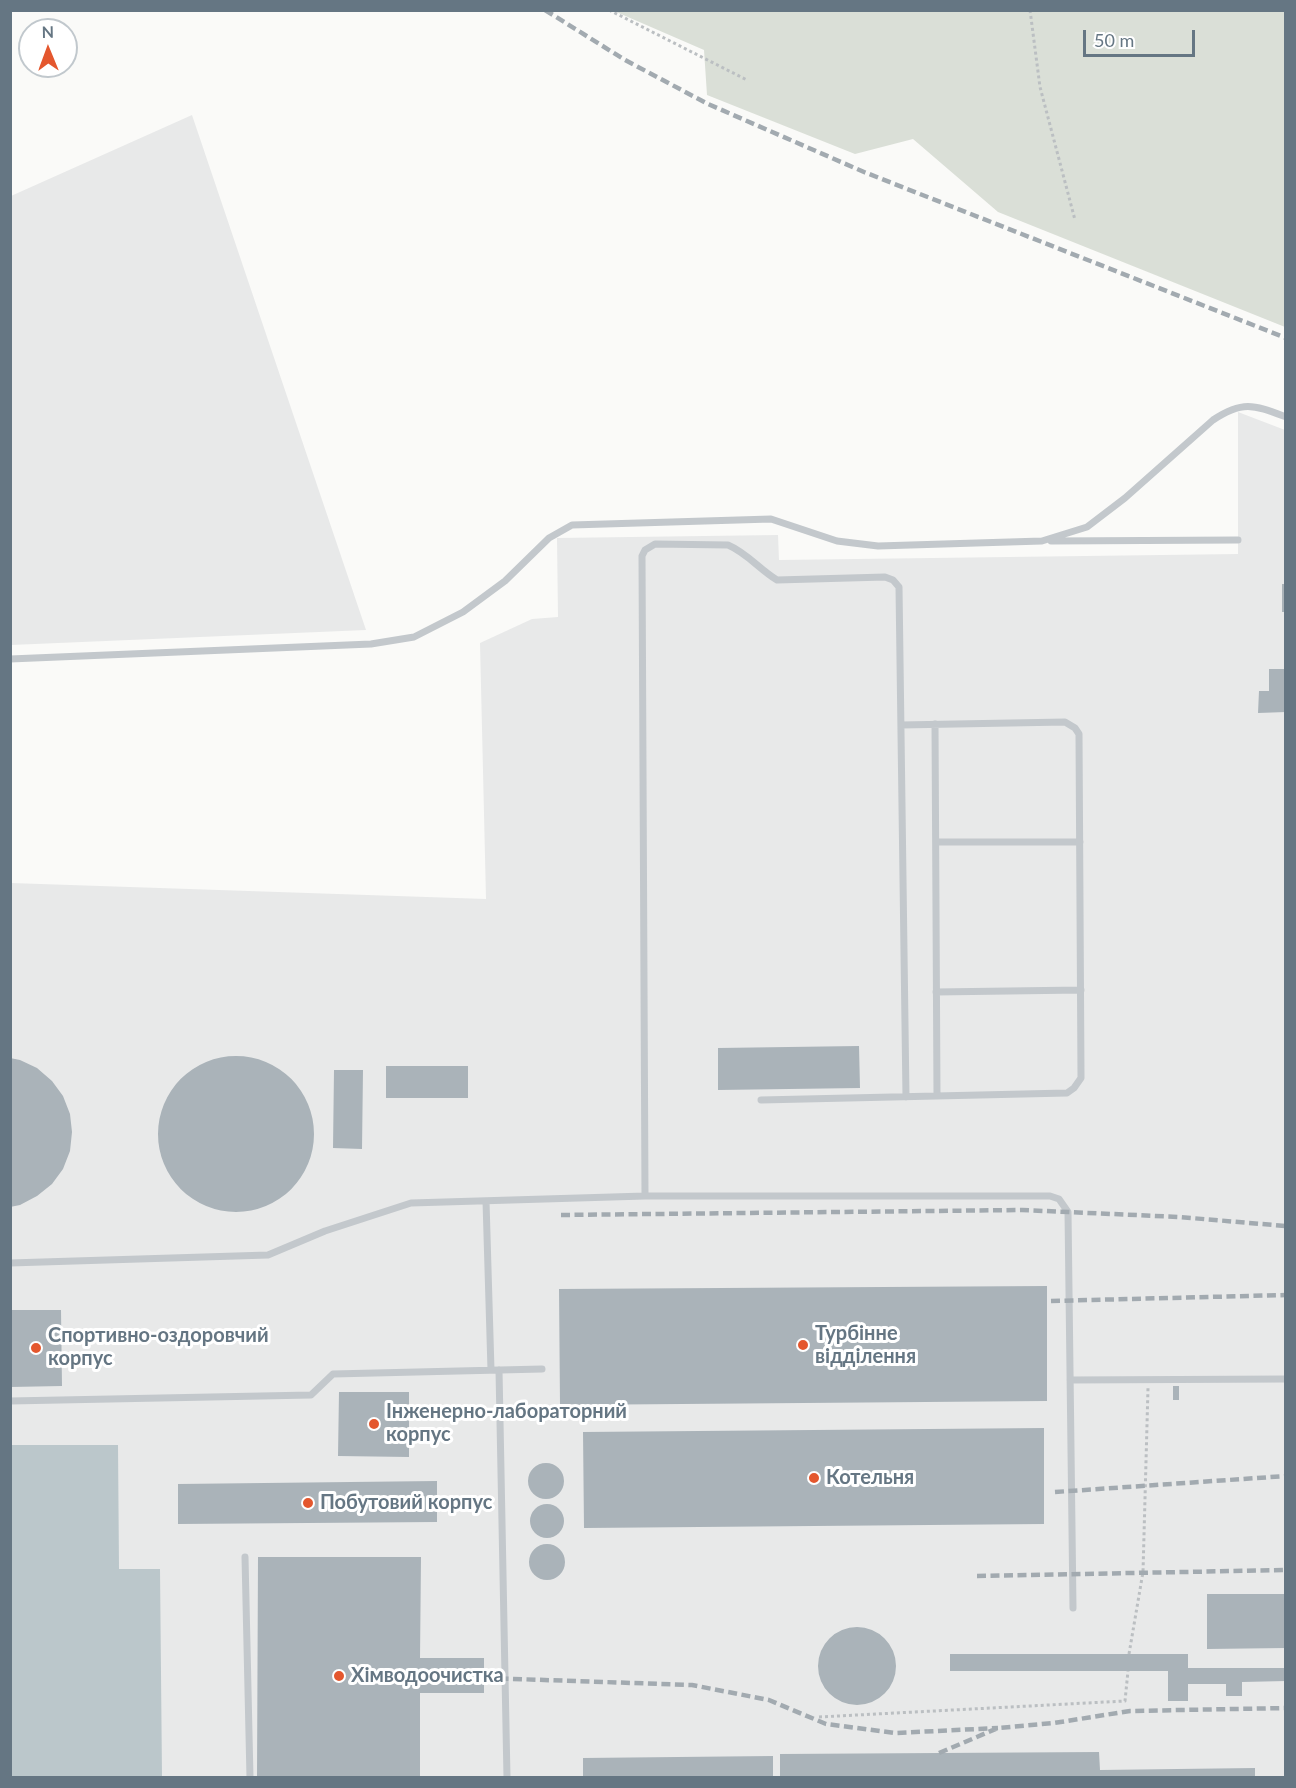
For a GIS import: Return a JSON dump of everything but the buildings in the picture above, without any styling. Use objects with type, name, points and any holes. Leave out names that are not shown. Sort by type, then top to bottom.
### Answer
[{"type":"lane","points":[[1042,541],[1087,527],[1125,498],[1226,411],[1240,406],[1254,405],[1286,417]]},
{"type":"lane","points":[[10,659],[371,644],[414,637],[463,612],[505,581],[549,538],[572,525],[771,519],[837,541],[878,546],[1042,541],[1238,540]]},
{"type":"lane","points":[[645,1196],[642,556],[645,550],[655,544],[728,544],[777,580],[885,578],[893,580],[899,587],[901,592],[906,1097]]},
{"type":"lane","points":[[761,1100],[1067,1093],[1081,1078],[1079,734],[1075,728],[1065,722],[901,725]]},
{"type":"lane","points":[[935,724],[937,1096]]},
{"type":"lane","points":[[936,842],[1080,842]]},
{"type":"lane","points":[[936,992],[1081,990]]},
{"type":"lane","points":[[10,1263],[268,1255],[325,1231],[411,1203],[645,1196],[1050,1196],[1059,1199],[1068,1212],[1073,1608]]},
{"type":"lane","points":[[486,1201],[495,1370],[507,1778]]},
{"type":"lane","points":[[10,1401],[311,1395],[333,1374],[542,1369]]},
{"type":"lane","points":[[1070,1380],[1286,1379]]},
{"type":"lane","points":[[245,1557],[250,1778]]},
{"type":"path","points":[[609,10],[747,80]]},
{"type":"path","points":[[1030,10],[1040,87],[1074,220]]},
{"type":"path","points":[[1129,1654],[1143,1572],[1148,1380]]},
{"type":"path","points":[[819,1717],[1125,1701],[1128,1671]]},
{"type":"shaded area","points":[[614,11],[1285,11],[1285,327],[998,212],[913,139],[855,154],[707,95],[704,50]]},
{"type":"shaded area","points":[[192,115],[366,630],[11,645],[11,196]]},
{"type":"shaded area","points":[[1238,412],[1285,430],[1285,1777],[11,1778],[11,883],[486,899],[480,643],[532,619],[558,617],[557,538],[778,535],[779,560],[1238,554]]},
{"type":"shaded area","points":[[11,1445],[118,1445],[119,1569],[160,1569],[162,1777],[11,1777]]},
{"type":"railway","points":[[545,10],[625,60],[708,104],[864,172],[1286,338]]},
{"type":"railway","points":[[561,1215],[1022,1210],[1179,1217],[1286,1226]]},
{"type":"railway","points":[[1051,1301],[1286,1295]]},
{"type":"railway","points":[[1055,1492],[1286,1476]]},
{"type":"railway","points":[[977,1576],[1286,1570]]},
{"type":"railway","points":[[486,1678],[692,1685],[769,1700],[826,1724],[895,1733],[998,1728]]},
{"type":"railway","points":[[939,1753],[998,1728],[1054,1723],[1130,1711],[1286,1708]]},
{"type":"place","name":"Турбінне відділення","points":[[803,1345]]},
{"type":"place","name":"Спортивно-оздоровчий корпус","points":[[36,1348]]},
{"type":"place","name":"Інженерно-лабораторний корпус","points":[[374,1424]]},
{"type":"place","name":"Котельня","points":[[814,1478]]},
{"type":"place","name":"Побутовий корпус","points":[[308,1503]]},
{"type":"place","name":"Хімводоочистка","points":[[339,1676]]}]
